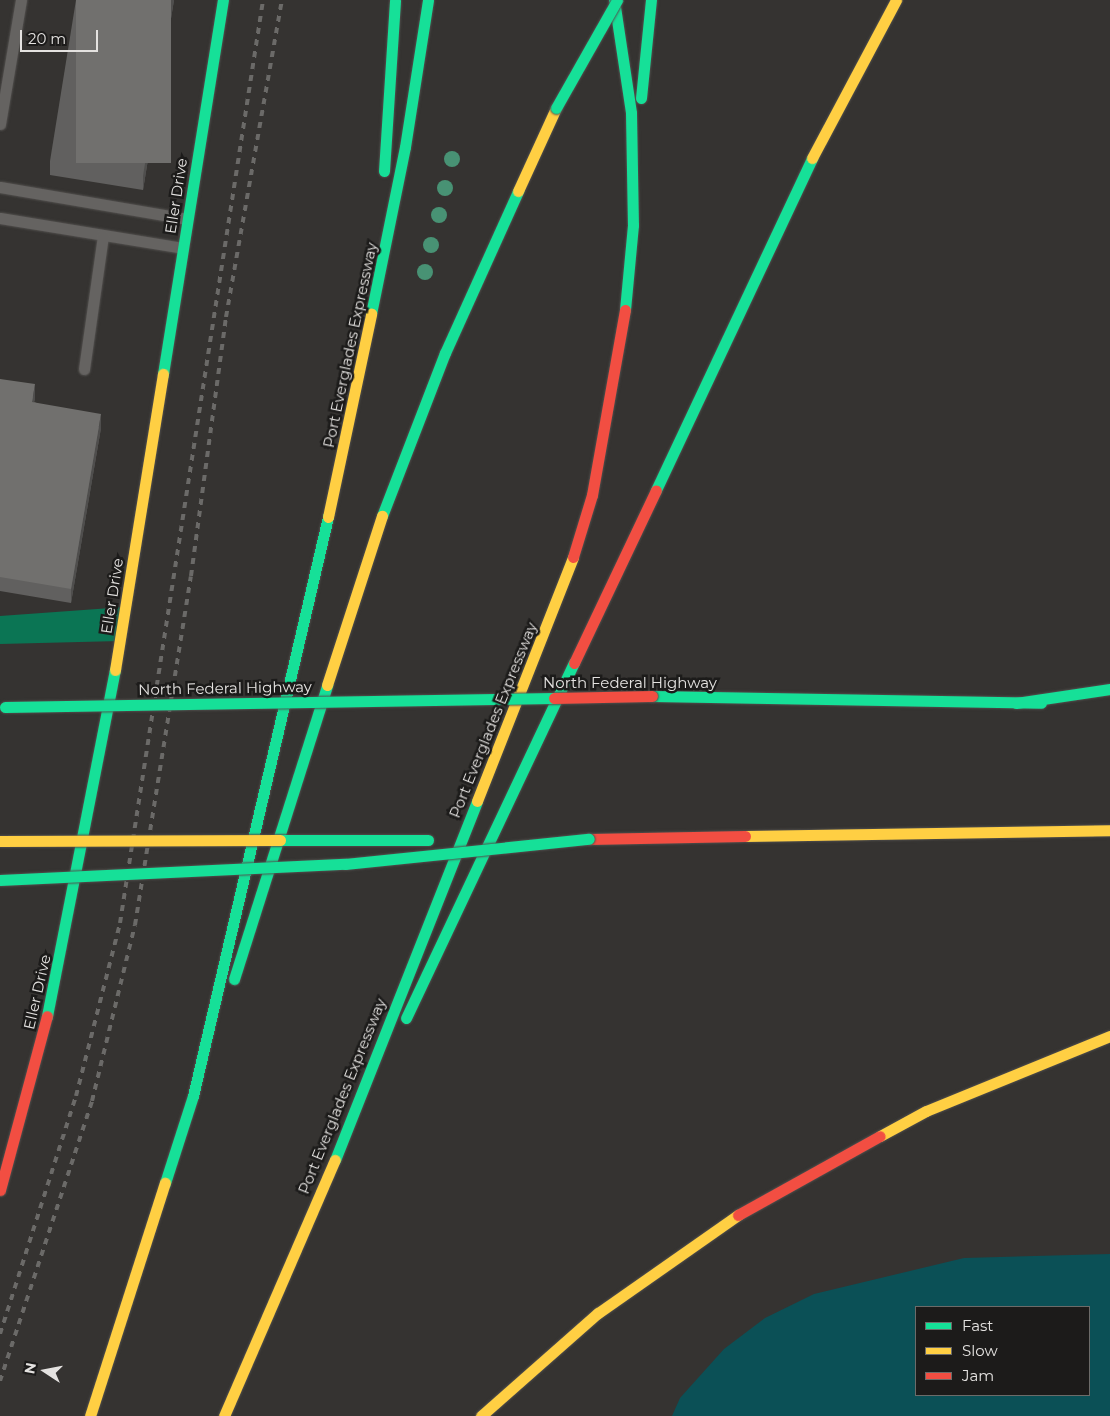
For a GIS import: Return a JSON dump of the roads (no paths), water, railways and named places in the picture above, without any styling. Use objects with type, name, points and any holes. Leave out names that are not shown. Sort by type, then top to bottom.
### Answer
[{"type":"main road","name":"Eller Drive","points":[[0,1190],[69,913],[120,641],[223,0]]},
{"type":"main road","points":[[368,332],[395,0]]},
{"type":"main road","name":"Port Everglades Expressway","points":[[90,1416],[193,1096],[368,332],[428,0]]},
{"type":"main road","points":[[193,1096],[267,887],[328,676],[379,524],[445,353],[556,108],[615,0]]},
{"type":"main road","name":"Port Everglades Expressway","points":[[224,1416],[345,1137],[579,542],[605,443],[624,337],[633,167],[625,60],[615,0]]},
{"type":"main road","points":[[633,167],[651,0]]},
{"type":"main road","points":[[345,1137],[454,924],[843,93],[896,0]]},
{"type":"main road","points":[[1016,703],[1110,689]]},
{"type":"main road","name":"North Federal Highway","points":[[2,707],[652,696],[1110,703]]},
{"type":"main road","points":[[0,841],[589,839],[1110,830]]},
{"type":"main road","points":[[0,880],[345,864],[589,839]]},
{"type":"main road","points":[[481,1416],[598,1313],[755,1203],[926,1110],[1110,1036]]},
{"type":"lane","points":[[0,124],[21,0]]},
{"type":"lane","points":[[0,187],[187,219]]},
{"type":"lane","points":[[0,218],[183,248]]},
{"type":"lane","points":[[84,369],[103,235]]},
{"type":"water","points":[[1110,1254],[1110,1416],[672,1416],[680,1398],[724,1349],[765,1318],[814,1294],[964,1258]]},
{"type":"railway","points":[[0,1334],[76,1096],[120,923],[263,0]]},
{"type":"railway","points":[[0,1381],[92,1101],[135,925],[191,576],[226,317],[282,0]]}]
